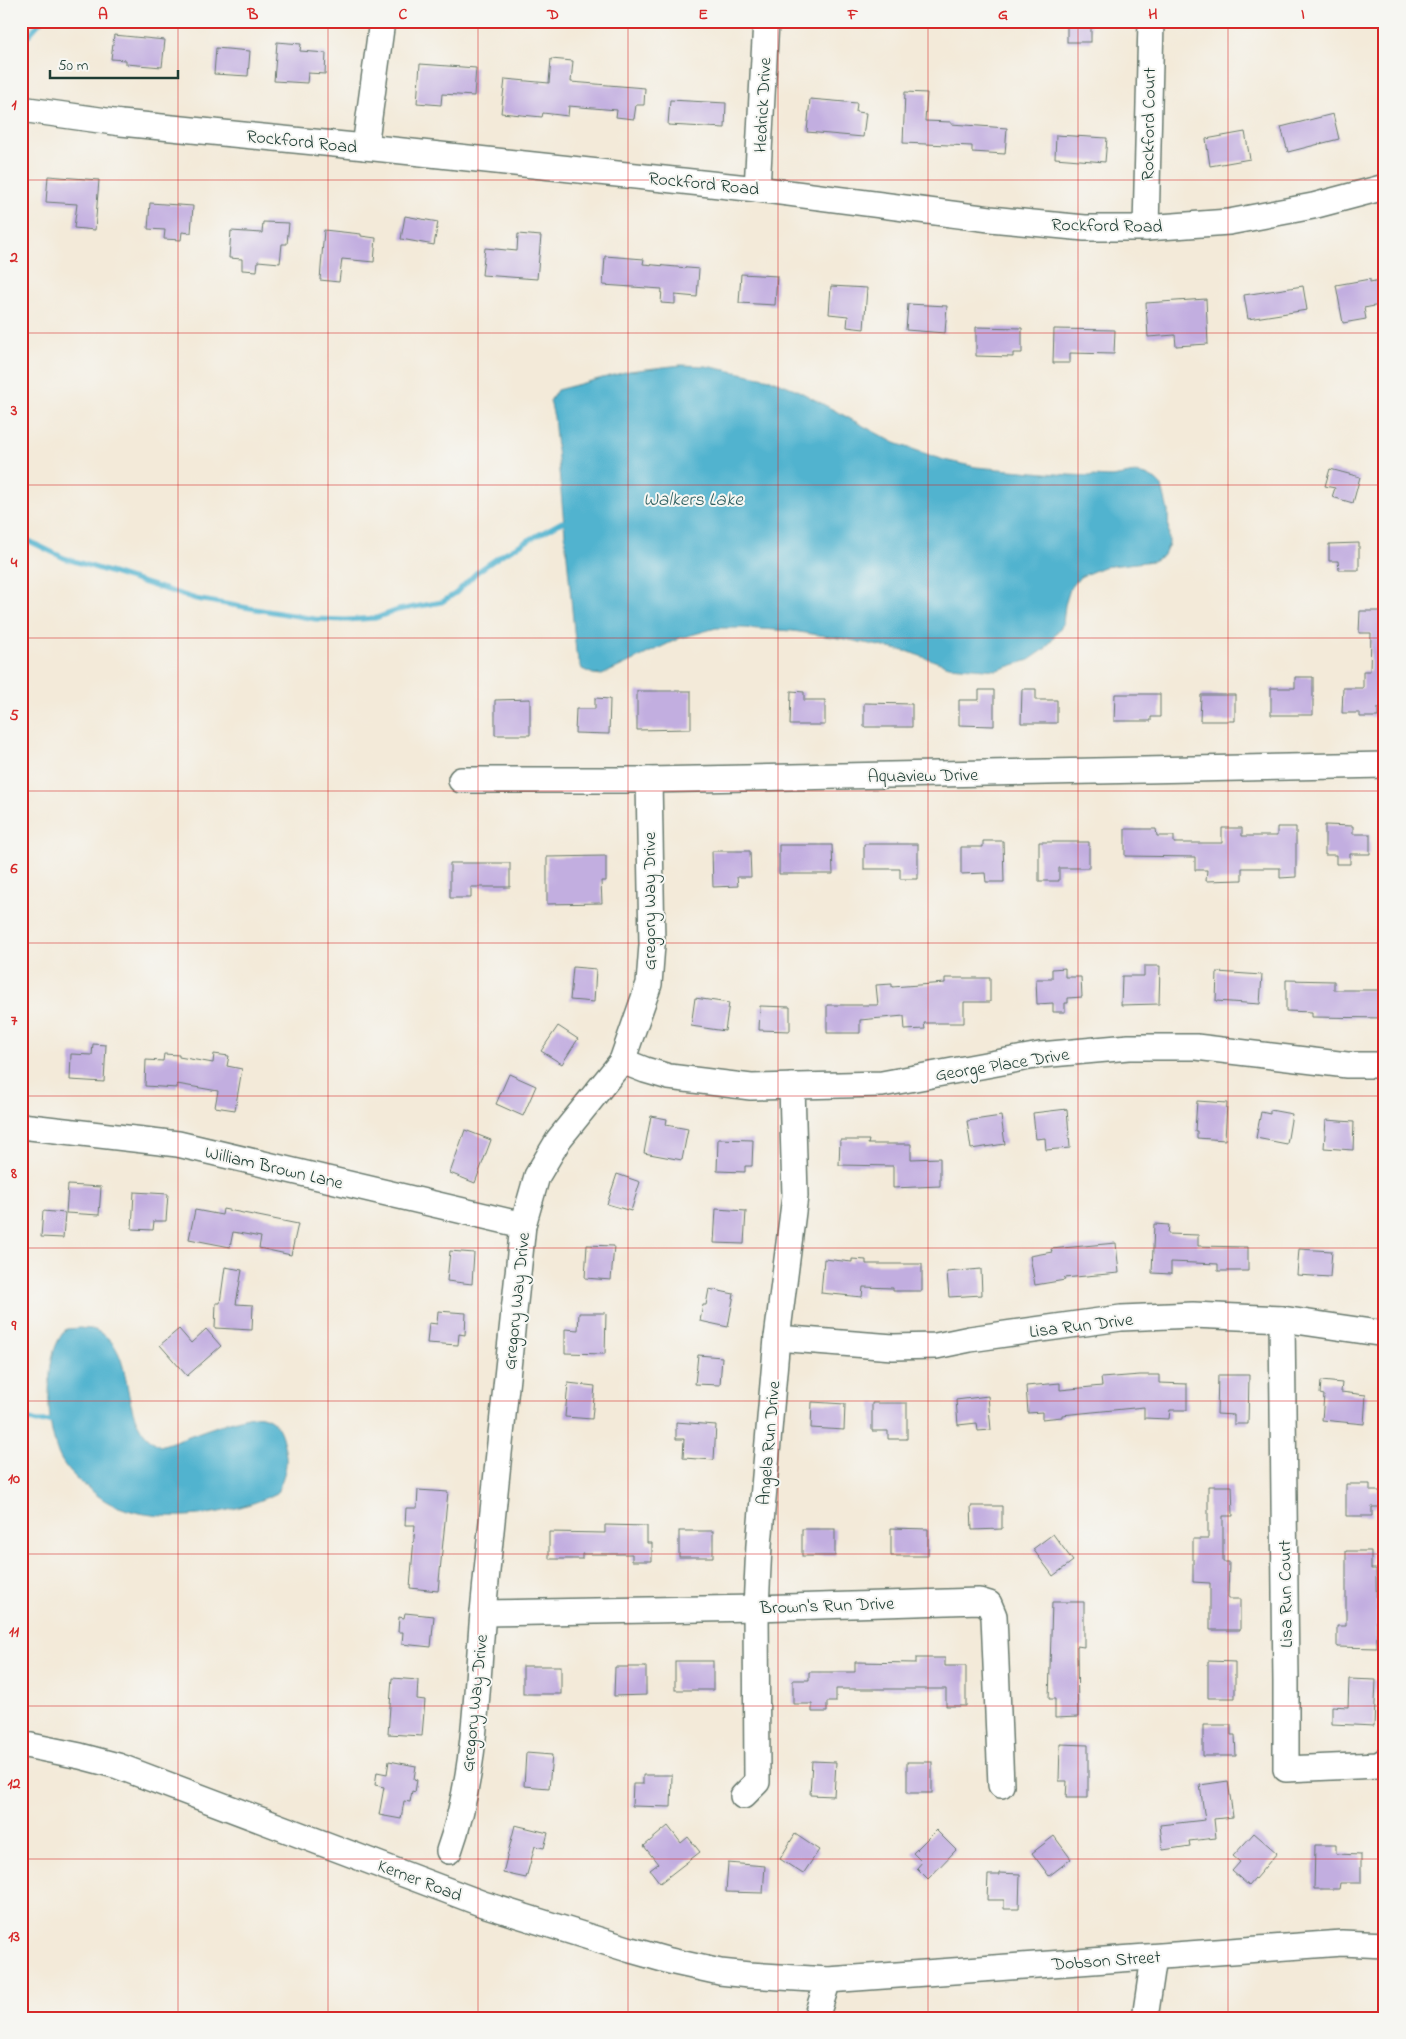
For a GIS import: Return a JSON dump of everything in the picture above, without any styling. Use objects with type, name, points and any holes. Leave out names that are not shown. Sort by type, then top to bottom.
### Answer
[{"type":"street","points":[[365,147],[382,21]]},
{"type":"street","name":"Hedrick Drive","points":[[757,189],[766,21]]},
{"type":"street","name":"Rockford Court","points":[[1146,228],[1151,21]]},
{"type":"street","name":"Rockford Road","points":[[21,109],[121,123],[757,189],[1000,220],[1084,228],[1146,228],[1229,222],[1313,206],[1385,187]]},
{"type":"street","name":"Aquaview Drive","points":[[461,780],[649,780],[1385,765]]},
{"type":"street","name":"Gregory Way Drive","points":[[449,1851],[464,1798],[473,1731],[483,1613],[523,1226],[537,1176],[559,1139],[622,1061],[649,984],[652,945],[649,780]]},
{"type":"street","name":"George Place Drive","points":[[622,1061],[669,1077],[751,1087],[882,1084],[1040,1055],[1129,1048],[1196,1047],[1348,1065],[1385,1065]]},
{"type":"street","name":"Angela Run Drive","points":[[743,1796],[757,1782],[756,1608],[759,1545],[777,1338],[795,1196],[792,1086]]},
{"type":"street","name":"William Brown Lane","points":[[21,1126],[178,1144],[523,1226]]},
{"type":"street","name":"Lisa Run Drive","points":[[777,1338],[893,1347],[936,1346],[970,1339],[1121,1318],[1193,1315],[1282,1320],[1385,1334]]},
{"type":"street","name":"Lisa Run Court","points":[[1282,1320],[1286,1769],[1378,1764],[1385,1761]]},
{"type":"street","name":"Brown's Run Drive","points":[[483,1613],[756,1608],[980,1601],[989,1604],[994,1616],[1001,1784]]},
{"type":"street","name":"Kerner Road","points":[[21,1744],[118,1766],[483,1904],[631,1950],[720,1972],[828,1980]]},
{"type":"street","name":"Dobson Street","points":[[828,1980],[1342,1943],[1385,1945]]},
{"type":"street","points":[[1145,2018],[1154,1957]]},
{"type":"street","points":[[816,2018],[828,1980]]},
{"type":"water","name":"Walkers Lake","points":[[681,365],[706,366],[770,379],[795,389],[895,443],[944,460],[976,467],[1068,475],[1112,477],[1135,473],[1146,475],[1156,480],[1162,486],[1168,511],[1169,544],[1164,555],[1153,561],[1103,567],[1080,577],[1070,589],[1065,605],[1063,624],[1045,649],[1029,660],[997,670],[949,666],[909,652],[793,631],[716,628],[680,638],[602,675],[593,674],[582,669],[576,652],[554,417],[550,401],[557,390],[629,371]]},
{"type":"water","points":[[66,1329],[95,1330],[109,1339],[118,1353],[124,1368],[136,1420],[145,1435],[160,1446],[243,1418],[262,1416],[273,1421],[281,1433],[286,1460],[285,1471],[277,1493],[260,1501],[220,1512],[199,1515],[157,1516],[114,1505],[83,1484],[60,1458],[52,1431],[49,1400],[51,1368],[57,1344]]},
{"type":"building","points":[[1067,21],[1091,21],[1091,42],[1067,42]]},
{"type":"building","points":[[114,35],[165,40],[162,67],[126,64],[126,60],[111,59]]},
{"type":"building","points":[[277,42],[301,44],[300,51],[326,53],[325,74],[308,73],[307,83],[274,81]]},
{"type":"building","points":[[216,48],[250,51],[248,76],[214,74]]},
{"type":"building","points":[[551,59],[573,61],[571,82],[645,88],[644,105],[636,105],[634,119],[616,117],[617,110],[569,106],[568,116],[543,113],[542,117],[501,113],[505,79],[549,83]]},
{"type":"building","points":[[420,64],[476,68],[474,96],[442,94],[441,105],[417,103]]},
{"type":"building","points":[[905,92],[927,93],[925,121],[1007,128],[1005,154],[972,152],[972,146],[903,143]]},
{"type":"building","points":[[810,99],[857,103],[856,112],[866,113],[863,137],[807,132]]},
{"type":"building","points":[[670,100],[726,103],[725,128],[668,125]]},
{"type":"building","points":[[1333,114],[1339,139],[1288,152],[1281,127]]},
{"type":"building","points":[[1245,132],[1250,159],[1210,166],[1206,139]]},
{"type":"building","points":[[1056,135],[1107,138],[1105,162],[1055,158]]},
{"type":"building","points":[[48,176],[99,180],[95,230],[74,228],[77,204],[46,202]]},
{"type":"building","points":[[150,203],[193,206],[191,233],[182,232],[181,240],[164,239],[165,230],[148,229]]},
{"type":"building","points":[[405,216],[438,222],[434,245],[401,239]]},
{"type":"building","points":[[263,222],[289,223],[287,244],[282,244],[280,263],[258,261],[257,271],[242,270],[242,259],[229,258],[231,231],[262,233]]},
{"type":"building","points":[[324,230],[361,234],[361,236],[376,238],[374,262],[342,259],[339,282],[320,280]]},
{"type":"building","points":[[518,234],[541,236],[537,279],[482,275],[485,248],[517,251]]},
{"type":"building","points":[[605,256],[644,259],[643,264],[699,269],[697,297],[675,295],[675,304],[661,303],[662,289],[603,285]]},
{"type":"building","points":[[741,274],[777,276],[775,305],[739,303]]},
{"type":"building","points":[[1370,279],[1370,282],[1385,279],[1385,304],[1364,308],[1366,319],[1343,323],[1336,285]]},
{"type":"building","points":[[831,286],[867,288],[864,329],[847,327],[848,316],[829,314]]},
{"type":"building","points":[[1303,286],[1307,310],[1248,319],[1244,295]]},
{"type":"building","points":[[1206,299],[1208,344],[1176,346],[1175,335],[1148,337],[1146,303]]},
{"type":"building","points":[[908,304],[947,306],[945,333],[906,330]]},
{"type":"building","points":[[976,327],[1022,328],[1022,353],[1013,353],[1013,357],[976,356]]},
{"type":"building","points":[[1054,329],[1115,330],[1114,354],[1070,353],[1070,363],[1053,363]]},
{"type":"building","points":[[1330,469],[1360,477],[1353,503],[1332,497],[1335,488],[1325,486]]},
{"type":"building","points":[[1359,543],[1359,570],[1339,570],[1338,561],[1329,561],[1329,544]]},
{"type":"building","points":[[1360,611],[1385,611],[1385,708],[1378,708],[1378,717],[1360,717],[1360,713],[1342,713],[1343,688],[1363,688],[1363,671],[1370,671],[1371,633],[1359,633]]},
{"type":"building","points":[[1295,677],[1313,677],[1313,715],[1271,715],[1271,688],[1295,688]]},
{"type":"building","points":[[1022,689],[1036,689],[1036,700],[1057,700],[1057,723],[1021,723]]},
{"type":"building","points":[[979,690],[994,690],[994,726],[959,725],[959,700],[979,700]]},
{"type":"building","points":[[637,691],[691,691],[691,729],[637,730]]},
{"type":"building","points":[[791,691],[804,692],[804,700],[825,700],[825,725],[790,725]]},
{"type":"building","points":[[1115,694],[1160,694],[1160,717],[1151,717],[1151,721],[1114,721]]},
{"type":"building","points":[[1201,695],[1235,695],[1235,721],[1200,721]]},
{"type":"building","points":[[595,698],[610,699],[609,734],[575,733],[576,709],[595,709]]},
{"type":"building","points":[[530,699],[530,735],[495,735],[495,700]]},
{"type":"building","points":[[864,703],[912,704],[912,727],[864,727]]},
{"type":"building","points":[[1325,825],[1353,826],[1353,834],[1370,834],[1370,854],[1350,854],[1350,864],[1336,864],[1336,855],[1325,855]]},
{"type":"building","points":[[1277,827],[1296,827],[1296,877],[1280,878],[1280,868],[1242,868],[1242,880],[1206,881],[1207,870],[1195,870],[1195,857],[1125,856],[1125,829],[1156,829],[1157,836],[1174,836],[1174,843],[1222,843],[1222,828],[1242,828],[1242,836],[1277,836]]},
{"type":"building","points":[[983,841],[1003,841],[1004,882],[986,882],[985,873],[961,874],[961,847],[983,847]]},
{"type":"building","points":[[1039,842],[1089,842],[1089,868],[1059,868],[1059,881],[1039,881]]},
{"type":"building","points":[[864,844],[918,844],[918,879],[900,879],[900,869],[864,869]]},
{"type":"building","points":[[779,845],[832,845],[833,874],[779,874]]},
{"type":"building","points":[[712,851],[750,851],[751,877],[737,877],[738,886],[713,887]]},
{"type":"building","points":[[606,856],[606,881],[601,881],[602,903],[547,904],[547,857]]},
{"type":"building","points":[[450,863],[510,863],[510,887],[471,887],[471,898],[450,898]]},
{"type":"building","points":[[1144,966],[1160,966],[1159,1004],[1121,1005],[1122,976],[1144,976]]},
{"type":"building","points":[[573,967],[596,969],[594,1002],[570,1000]]},
{"type":"building","points":[[1065,968],[1065,977],[1081,977],[1082,997],[1068,998],[1068,1003],[1065,1003],[1065,1012],[1053,1012],[1053,1003],[1037,1004],[1036,979],[1052,979],[1052,969]]},
{"type":"building","points":[[1217,972],[1262,975],[1260,1004],[1216,1001]]},
{"type":"building","points":[[945,978],[990,978],[990,1002],[964,1002],[964,1023],[924,1023],[925,1029],[905,1030],[904,1016],[860,1020],[860,1033],[827,1033],[827,1005],[878,1005],[876,985],[892,984],[892,987],[945,983]]},
{"type":"building","points":[[1286,980],[1334,981],[1334,990],[1385,990],[1385,1018],[1312,1017],[1312,1012],[1286,1011]]},
{"type":"building","points":[[695,998],[729,1003],[725,1031],[691,1026]]},
{"type":"building","points":[[760,1006],[790,1007],[790,1031],[759,1030]]},
{"type":"building","points":[[558,1026],[578,1039],[562,1064],[541,1051]]},
{"type":"building","points":[[93,1044],[106,1045],[104,1082],[70,1080],[71,1054],[92,1055]]},
{"type":"building","points":[[164,1054],[179,1055],[179,1057],[213,1063],[214,1054],[229,1056],[227,1066],[242,1069],[235,1110],[215,1107],[218,1091],[177,1084],[177,1088],[145,1086],[146,1060],[163,1061]]},
{"type":"building","points":[[509,1074],[536,1086],[523,1116],[496,1104]]},
{"type":"building","points":[[1197,1101],[1227,1103],[1225,1140],[1197,1138],[1197,1131],[1195,1131]]},
{"type":"building","points":[[1067,1109],[1070,1148],[1046,1150],[1045,1138],[1036,1139],[1033,1113]]},
{"type":"building","points":[[1270,1110],[1292,1114],[1287,1144],[1256,1138],[1261,1112],[1270,1114]]},
{"type":"building","points":[[651,1116],[667,1119],[666,1125],[688,1129],[682,1160],[644,1153]]},
{"type":"building","points":[[1001,1116],[1005,1144],[971,1149],[967,1121]]},
{"type":"building","points":[[1326,1120],[1354,1122],[1353,1150],[1324,1148]]},
{"type":"building","points":[[465,1130],[491,1140],[475,1183],[450,1173]]},
{"type":"building","points":[[718,1139],[753,1140],[752,1166],[745,1166],[745,1172],[717,1171]]},
{"type":"building","points":[[840,1140],[869,1140],[868,1144],[911,1144],[911,1159],[940,1158],[940,1186],[893,1188],[893,1166],[839,1165]]},
{"type":"building","points":[[617,1174],[640,1182],[631,1211],[607,1204]]},
{"type":"building","points":[[68,1185],[101,1187],[99,1215],[66,1213]]},
{"type":"building","points":[[134,1192],[168,1194],[166,1221],[154,1221],[153,1230],[132,1229]]},
{"type":"building","points":[[223,1209],[298,1224],[291,1255],[259,1248],[261,1237],[233,1232],[230,1247],[189,1239],[195,1210],[222,1215]]},
{"type":"building","points":[[716,1209],[746,1211],[744,1244],[714,1243]]},
{"type":"building","points":[[43,1211],[65,1213],[63,1238],[41,1237]]},
{"type":"building","points":[[1154,1224],[1169,1225],[1168,1234],[1198,1235],[1198,1246],[1248,1247],[1248,1271],[1218,1271],[1218,1264],[1171,1262],[1171,1274],[1152,1273]]},
{"type":"building","points":[[1116,1243],[1119,1273],[1064,1278],[1065,1280],[1035,1285],[1030,1256],[1052,1252],[1051,1249]]},
{"type":"building","points":[[587,1245],[614,1246],[611,1280],[585,1278]]},
{"type":"building","points":[[1299,1249],[1332,1251],[1330,1277],[1297,1275]]},
{"type":"building","points":[[450,1251],[474,1253],[472,1284],[447,1281]]},
{"type":"building","points":[[824,1259],[852,1262],[852,1259],[866,1260],[866,1264],[922,1264],[922,1291],[893,1291],[893,1288],[863,1287],[862,1297],[821,1293]]},
{"type":"building","points":[[225,1267],[242,1270],[236,1304],[253,1305],[252,1330],[215,1328],[216,1303],[220,1303]]},
{"type":"building","points":[[981,1269],[982,1295],[949,1297],[947,1272]]},
{"type":"building","points":[[709,1289],[734,1294],[728,1327],[700,1321]]},
{"type":"building","points":[[438,1311],[466,1313],[465,1335],[459,1334],[458,1345],[427,1343],[429,1323],[437,1324]]},
{"type":"building","points":[[579,1313],[606,1313],[605,1354],[565,1353],[565,1329],[578,1330]]},
{"type":"building","points":[[179,1329],[191,1343],[206,1329],[221,1346],[187,1376],[160,1345]]},
{"type":"building","points":[[698,1355],[722,1357],[720,1385],[695,1384]]},
{"type":"building","points":[[1159,1375],[1159,1383],[1187,1384],[1187,1410],[1170,1410],[1169,1419],[1144,1418],[1144,1407],[1062,1415],[1062,1417],[1042,1419],[1042,1412],[1028,1413],[1026,1386],[1060,1383],[1060,1390],[1102,1386],[1101,1378]]},
{"type":"building","points":[[1218,1375],[1249,1375],[1248,1424],[1234,1424],[1234,1415],[1217,1414]]},
{"type":"building","points":[[1321,1381],[1342,1383],[1341,1392],[1366,1395],[1364,1424],[1322,1420],[1324,1395],[1320,1394]]},
{"type":"building","points":[[568,1383],[595,1386],[592,1419],[565,1417]]},
{"type":"building","points":[[988,1396],[991,1430],[978,1431],[977,1423],[958,1425],[956,1400]]},
{"type":"building","points":[[812,1402],[845,1404],[844,1430],[811,1428]]},
{"type":"building","points":[[872,1403],[907,1403],[907,1439],[888,1439],[888,1431],[872,1431]]},
{"type":"building","points":[[676,1422],[716,1425],[714,1460],[683,1458],[684,1439],[676,1439]]},
{"type":"building","points":[[1346,1484],[1370,1484],[1370,1491],[1380,1491],[1380,1507],[1372,1507],[1372,1516],[1346,1516]]},
{"type":"building","points":[[1208,1486],[1232,1486],[1233,1516],[1223,1516],[1223,1562],[1229,1562],[1228,1599],[1240,1599],[1240,1630],[1210,1630],[1210,1583],[1193,1582],[1193,1539],[1208,1539]]},
{"type":"building","points":[[418,1490],[448,1492],[438,1591],[410,1588],[415,1525],[405,1525],[406,1508],[417,1508]]},
{"type":"building","points":[[971,1506],[1002,1506],[1002,1529],[972,1530]]},
{"type":"building","points":[[605,1525],[647,1526],[647,1543],[652,1543],[652,1561],[632,1561],[632,1554],[582,1554],[582,1559],[549,1559],[549,1532],[605,1533]]},
{"type":"building","points":[[891,1528],[928,1529],[928,1556],[891,1556]]},
{"type":"building","points":[[802,1529],[835,1529],[835,1556],[802,1556]]},
{"type":"building","points":[[679,1531],[713,1531],[713,1557],[679,1557]]},
{"type":"building","points":[[1053,1534],[1073,1561],[1053,1576],[1033,1549]]},
{"type":"building","points":[[1346,1551],[1371,1551],[1371,1569],[1376,1569],[1377,1648],[1337,1647],[1337,1626],[1346,1626]]},
{"type":"building","points":[[1052,1602],[1084,1602],[1084,1647],[1077,1646],[1078,1717],[1055,1718],[1055,1699],[1049,1699]]},
{"type":"building","points":[[405,1613],[434,1616],[431,1647],[402,1644],[403,1632],[398,1632],[399,1617],[404,1618]]},
{"type":"building","points":[[916,1658],[945,1658],[945,1666],[966,1666],[966,1706],[946,1706],[946,1689],[836,1689],[836,1702],[827,1702],[827,1712],[812,1712],[812,1704],[793,1704],[793,1680],[809,1680],[809,1672],[855,1672],[855,1662],[916,1663]]},
{"type":"building","points":[[675,1661],[713,1661],[713,1690],[675,1690]]},
{"type":"building","points":[[1208,1661],[1235,1662],[1235,1698],[1208,1698]]},
{"type":"building","points":[[523,1666],[561,1666],[561,1694],[523,1694]]},
{"type":"building","points":[[615,1667],[646,1667],[646,1695],[614,1696]]},
{"type":"building","points":[[392,1678],[418,1680],[417,1699],[425,1700],[422,1736],[388,1734]]},
{"type":"building","points":[[1349,1679],[1376,1680],[1374,1726],[1332,1724],[1332,1706],[1348,1707]]},
{"type":"building","points":[[1203,1725],[1231,1725],[1231,1735],[1235,1735],[1236,1756],[1203,1756]]},
{"type":"building","points":[[1060,1744],[1088,1745],[1088,1798],[1066,1798],[1067,1781],[1059,1781]]},
{"type":"building","points":[[526,1753],[552,1755],[549,1788],[524,1786]]},
{"type":"building","points":[[389,1761],[416,1766],[414,1779],[417,1780],[415,1792],[412,1791],[410,1802],[404,1801],[401,1819],[379,1815],[384,1787],[375,1785],[377,1772],[387,1774]]},
{"type":"building","points":[[812,1761],[836,1762],[834,1796],[810,1795]]},
{"type":"building","points":[[907,1762],[932,1762],[932,1793],[907,1793]]},
{"type":"building","points":[[643,1775],[672,1775],[671,1807],[632,1806],[633,1784],[643,1784]]},
{"type":"building","points":[[1228,1781],[1233,1817],[1214,1819],[1216,1838],[1189,1841],[1190,1846],[1163,1850],[1160,1825],[1205,1820],[1200,1785]]},
{"type":"building","points":[[515,1825],[548,1833],[544,1848],[535,1846],[526,1878],[503,1873]]},
{"type":"building","points":[[668,1826],[681,1843],[688,1837],[700,1852],[660,1883],[650,1870],[658,1864],[644,1846]]},
{"type":"building","points":[[936,1830],[956,1850],[928,1879],[917,1868],[922,1862],[913,1853]]},
{"type":"building","points":[[1254,1833],[1277,1853],[1249,1886],[1232,1871],[1240,1862],[1233,1856]]},
{"type":"building","points":[[795,1834],[819,1850],[803,1874],[780,1859]]},
{"type":"building","points":[[1054,1836],[1071,1859],[1049,1876],[1032,1853]]},
{"type":"building","points":[[1315,1845],[1336,1845],[1336,1854],[1361,1855],[1361,1883],[1340,1883],[1339,1889],[1314,1889]]},
{"type":"building","points":[[728,1863],[765,1866],[763,1893],[726,1892]]},
{"type":"building","points":[[999,1873],[1020,1874],[1019,1909],[1004,1909],[1004,1900],[987,1900],[988,1875],[999,1875]]},
{"type":"waterway","points":[[21,44],[41,21]]},
{"type":"waterway","points":[[21,537],[64,558],[196,599],[315,619],[346,620],[376,618],[398,610],[442,602],[456,593],[477,572],[503,554],[562,522],[568,522]]},
{"type":"waterway","points":[[21,1417],[37,1422],[57,1421]]}]
